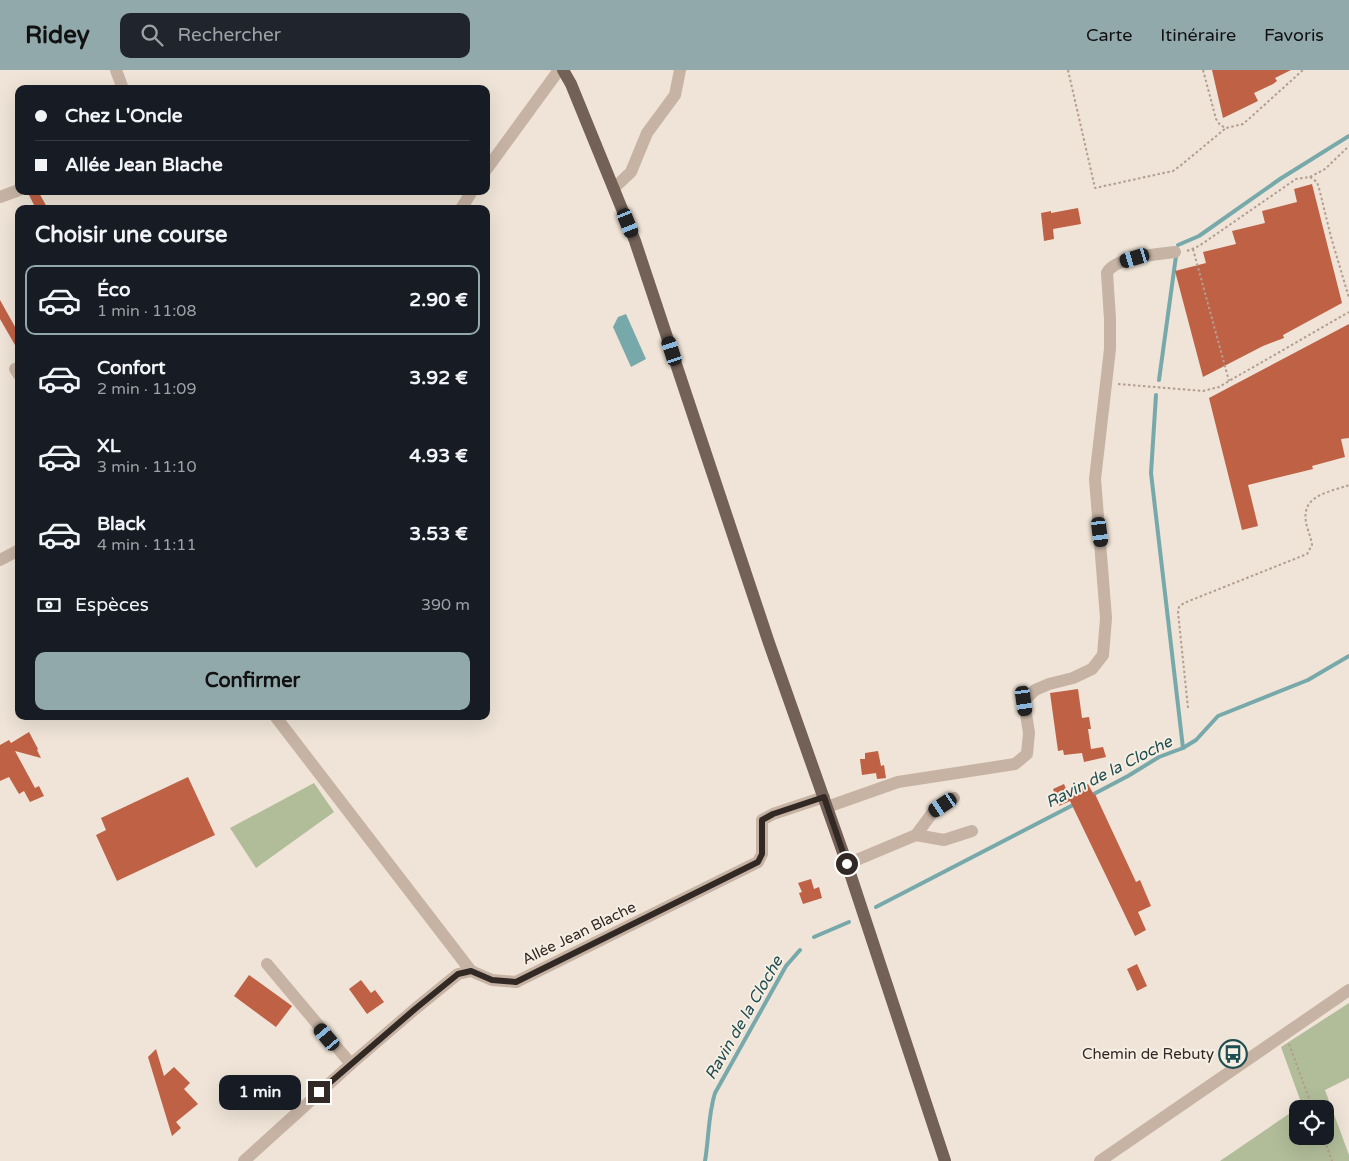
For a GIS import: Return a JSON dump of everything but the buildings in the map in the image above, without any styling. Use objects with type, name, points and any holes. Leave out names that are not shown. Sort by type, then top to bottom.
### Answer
[{"type":"main road","points":[[561,70],[571,84],[635,241],[769,643],[847,864],[945,1161]]},
{"type":"main road","points":[[923,1090],[954,1161]]},
{"type":"street","points":[[116,70],[122,85]]},
{"type":"street","points":[[490,165],[561,70]]},
{"type":"street","points":[[614,188],[631,172],[647,132],[675,95],[680,70]]},
{"type":"street","points":[[0,197],[15,191]]},
{"type":"street","points":[[825,802],[898,782],[1015,764],[1026,754],[1029,733],[1024,701],[1035,690],[1049,684],[1074,678],[1092,669],[1103,655],[1106,618],[1095,479],[1110,330],[1106,276],[1108,269],[1135,258],[1175,252]]},
{"type":"street","points":[[0,560],[15,552]]},
{"type":"street","points":[[244,1161],[415,1009],[458,974],[471,971],[278,720]]},
{"type":"street","points":[[847,864],[916,835],[933,812],[954,798]]},
{"type":"street","name":"Allée Jean Blache","points":[[471,971],[492,980],[516,982],[758,862],[762,854],[762,820],[773,814],[825,802]]},
{"type":"street","points":[[916,835],[944,840],[972,831]]},
{"type":"street","points":[[267,964],[351,1064]]},
{"type":"street","points":[[1100,1161],[1349,990]]},
{"type":"path","points":[[1068,70],[1095,188],[1173,171],[1226,128],[1234,127],[1247,121],[1303,70]]},
{"type":"path","points":[[1203,70],[1216,118],[1220,125],[1226,128]]},
{"type":"path","points":[[1175,252],[1193,249],[1296,179],[1310,177],[1325,169],[1349,146]]},
{"type":"path","points":[[1310,177],[1317,182],[1319,188],[1349,298]]},
{"type":"path","points":[[1193,249],[1229,381]]},
{"type":"path","points":[[1106,383],[1203,391],[1219,387],[1349,312]]},
{"type":"path","points":[[1188,708],[1179,607],[1184,603],[1307,554],[1312,545],[1305,521],[1308,503],[1314,497],[1349,485]]},
{"type":"path","points":[[1285,1033],[1310,1100]]},
{"type":"path","points":[[1326,1145],[1332,1161]]},
{"type":"green space","points":[[314,783],[334,812],[256,868],[230,828]]},
{"type":"green space","points":[[1349,1003],[1349,1078],[1325,1090],[1329,1100],[1300,1100],[1281,1047]]},
{"type":"green space","points":[[1289,1114],[1289,1145],[1334,1145],[1334,1114],[1349,1155],[1349,1161],[1220,1161]]},
{"type":"water","points":[[626,314],[646,359],[631,367],[613,327],[618,317]]},
{"type":"waterway","points":[[1178,245],[1199,236],[1280,179],[1349,136]]},
{"type":"waterway","points":[[1159,380],[1176,256]]},
{"type":"waterway","points":[[1156,395],[1151,473],[1183,748]]},
{"type":"waterway","name":"Ravin de la Cloche","points":[[1090,796],[1159,757],[1183,748],[1196,740],[1218,716],[1308,680],[1349,656]]},
{"type":"waterway","name":"Ravin de la Cloche","points":[[876,907],[1075,804]]},
{"type":"waterway","name":"Ravin de la Cloche","points":[[814,937],[849,922]]},
{"type":"waterway","name":"Ravin de la Cloche","points":[[705,1161],[715,1093],[786,966],[800,950]]},
{"type":"place","name":"Chemin de Rebuty","points":[[1233,1054]]},
{"type":"route","points":[[319,1092],[458,974],[471,971],[492,980],[516,982],[758,862],[762,854],[762,820],[773,814],[824,797],[847,864]]}]
